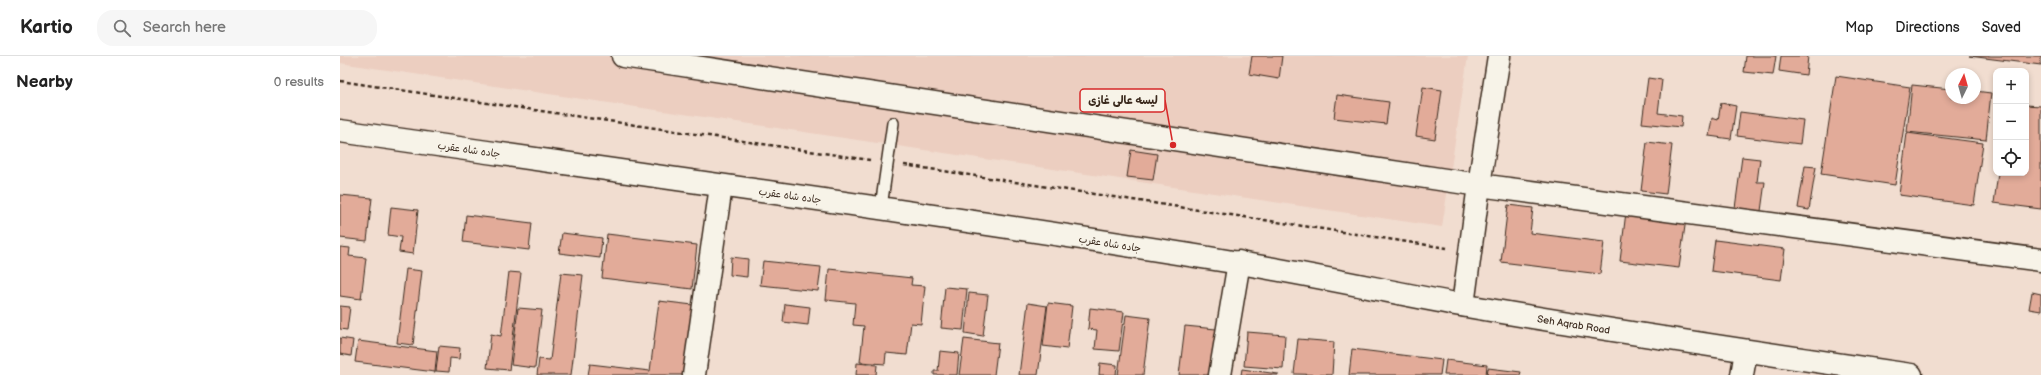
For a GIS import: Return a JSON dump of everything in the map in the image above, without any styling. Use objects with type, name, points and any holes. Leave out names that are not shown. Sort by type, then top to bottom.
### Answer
[{"type":"main road","points":[[622,56],[1479,185],[2041,260]]},
{"type":"main road","points":[[1463,305],[1479,185],[1499,56]]},
{"type":"main road","name":"جاده شاه عقرب","points":[[340,131],[721,186],[881,207],[1239,262]]},
{"type":"main road","points":[[694,375],[721,186]]},
{"type":"main road","points":[[1220,375],[1239,262]]},
{"type":"main road","name":"Seh Aqrab Road","points":[[1239,262],[1463,305],[1746,351],[1911,375]]},
{"type":"main road","points":[[1742,375],[1746,351]]},
{"type":"lane","points":[[881,207],[894,123]]},
{"type":"path","points":[[340,81],[1451,248]]},
{"type":"shaded area","points":[[340,56],[1468,56],[1442,227],[340,63]]},
{"type":"building","points":[[1252,56],[1282,56],[1279,79],[1249,74]]},
{"type":"building","points":[[1746,56],[1776,56],[1773,75],[1744,72]]},
{"type":"building","points":[[1781,56],[1808,56],[1806,75],[1779,71]]},
{"type":"building","points":[[1969,56],[2041,56],[2041,65]]},
{"type":"building","points":[[1836,76],[1910,87],[1895,185],[1821,174]]},
{"type":"building","points":[[1648,78],[1662,80],[1658,113],[1682,116],[1681,127],[1642,123]]},
{"type":"building","points":[[1912,85],[1945,88],[1945,104],[1981,104],[1981,92],[1991,93],[1986,140],[1907,132]]},
{"type":"building","points":[[1423,87],[1442,90],[1435,139],[1416,136]]},
{"type":"building","points":[[1337,95],[1389,102],[1386,124],[1334,118]]},
{"type":"building","points":[[1721,103],[1736,106],[1731,139],[1709,136],[1712,118],[1718,120]]},
{"type":"building","points":[[2029,105],[2041,106],[2041,209],[1994,203],[1998,176],[2029,176]]},
{"type":"building","points":[[1740,112],[1803,120],[1800,144],[1737,136]]},
{"type":"building","points":[[1907,133],[1983,143],[1974,205],[1899,195]]},
{"type":"building","points":[[1647,142],[1672,145],[1666,194],[1641,191]]},
{"type":"building","points":[[1131,150],[1157,154],[1153,180],[1127,177]]},
{"type":"building","points":[[1742,157],[1760,159],[1757,182],[1765,182],[1761,211],[1735,208]]},
{"type":"building","points":[[1805,166],[1816,167],[1809,210],[1798,208]]},
{"type":"building","points":[[340,195],[372,198],[367,241],[340,238]]},
{"type":"building","points":[[1508,205],[1533,208],[1530,233],[1604,242],[1600,274],[1501,262]]},
{"type":"building","points":[[391,207],[418,210],[413,254],[399,252],[401,237],[388,235]]},
{"type":"building","points":[[1626,212],[1686,219],[1679,268],[1620,261]]},
{"type":"building","points":[[466,215],[532,223],[529,250],[463,242]]},
{"type":"building","points":[[562,233],[602,238],[600,258],[559,253]]},
{"type":"building","points":[[607,234],[697,245],[692,289],[602,278]]},
{"type":"building","points":[[1715,240],[1785,249],[1781,280],[1711,271]]},
{"type":"building","points":[[340,247],[350,248],[349,256],[366,258],[361,299],[340,296]]},
{"type":"building","points":[[731,257],[748,259],[747,277],[730,275]]},
{"type":"building","points":[[763,261],[821,267],[818,291],[760,285]]},
{"type":"building","points":[[406,269],[422,271],[413,345],[397,343]]},
{"type":"building","points":[[829,269],[912,278],[911,285],[925,286],[921,324],[911,323],[907,355],[886,353],[885,364],[860,362],[864,326],[853,325],[855,303],[826,300]]},
{"type":"building","points":[[509,272],[521,273],[509,370],[487,368],[491,334],[501,336]]},
{"type":"building","points":[[561,273],[583,275],[571,375],[537,375],[539,359],[550,360]]},
{"type":"building","points":[[945,287],[967,289],[963,330],[941,328]]},
{"type":"building","points":[[2032,292],[2041,294],[2041,311],[2029,309]]},
{"type":"building","points":[[969,293],[988,295],[983,336],[965,333]]},
{"type":"building","points":[[659,301],[693,305],[684,375],[588,375],[590,364],[650,371]]},
{"type":"building","points":[[1028,303],[1047,306],[1038,375],[1019,375]]},
{"type":"building","points":[[1048,303],[1072,306],[1067,349],[1043,346]]},
{"type":"building","points":[[785,304],[810,307],[808,325],[783,322]]},
{"type":"building","points":[[340,306],[350,307],[347,330],[340,329]]},
{"type":"building","points":[[518,308],[542,310],[535,368],[511,365]]},
{"type":"building","points":[[1090,308],[1124,312],[1119,351],[1095,349],[1097,330],[1088,329]]},
{"type":"building","points":[[1126,315],[1150,318],[1143,375],[1118,375]]},
{"type":"building","points":[[1185,326],[1216,329],[1210,375],[1179,375]]},
{"type":"building","points":[[1247,332],[1285,335],[1283,369],[1244,366]]},
{"type":"building","points":[[340,338],[353,340],[351,356],[340,354]]},
{"type":"building","points":[[964,339],[998,343],[994,375],[959,375]]},
{"type":"building","points":[[1298,339],[1334,342],[1332,375],[1294,374]]},
{"type":"building","points":[[358,341],[437,351],[435,372],[355,362]]},
{"type":"building","points":[[439,346],[460,348],[459,359],[450,358],[449,372],[436,371]]},
{"type":"building","points":[[1352,349],[1442,360],[1440,375],[1349,375]]},
{"type":"building","points":[[940,351],[959,353],[957,375],[934,375],[934,371],[938,371]]},
{"type":"building","points":[[1446,360],[1487,365],[1486,375],[1444,375]]},
{"type":"building","points":[[857,363],[877,365],[876,375],[856,375]]},
{"type":"building","points":[[1100,363],[1117,365],[1116,375],[1099,375]]},
{"type":"building","points":[[1488,368],[1521,372],[1520,375],[1487,375]]},
{"type":"building","points":[[1242,369],[1278,374],[1278,375],[1241,375]]},
{"type":"place","name":"لیسه عالی غازی","points":[[1173,145]]}]
